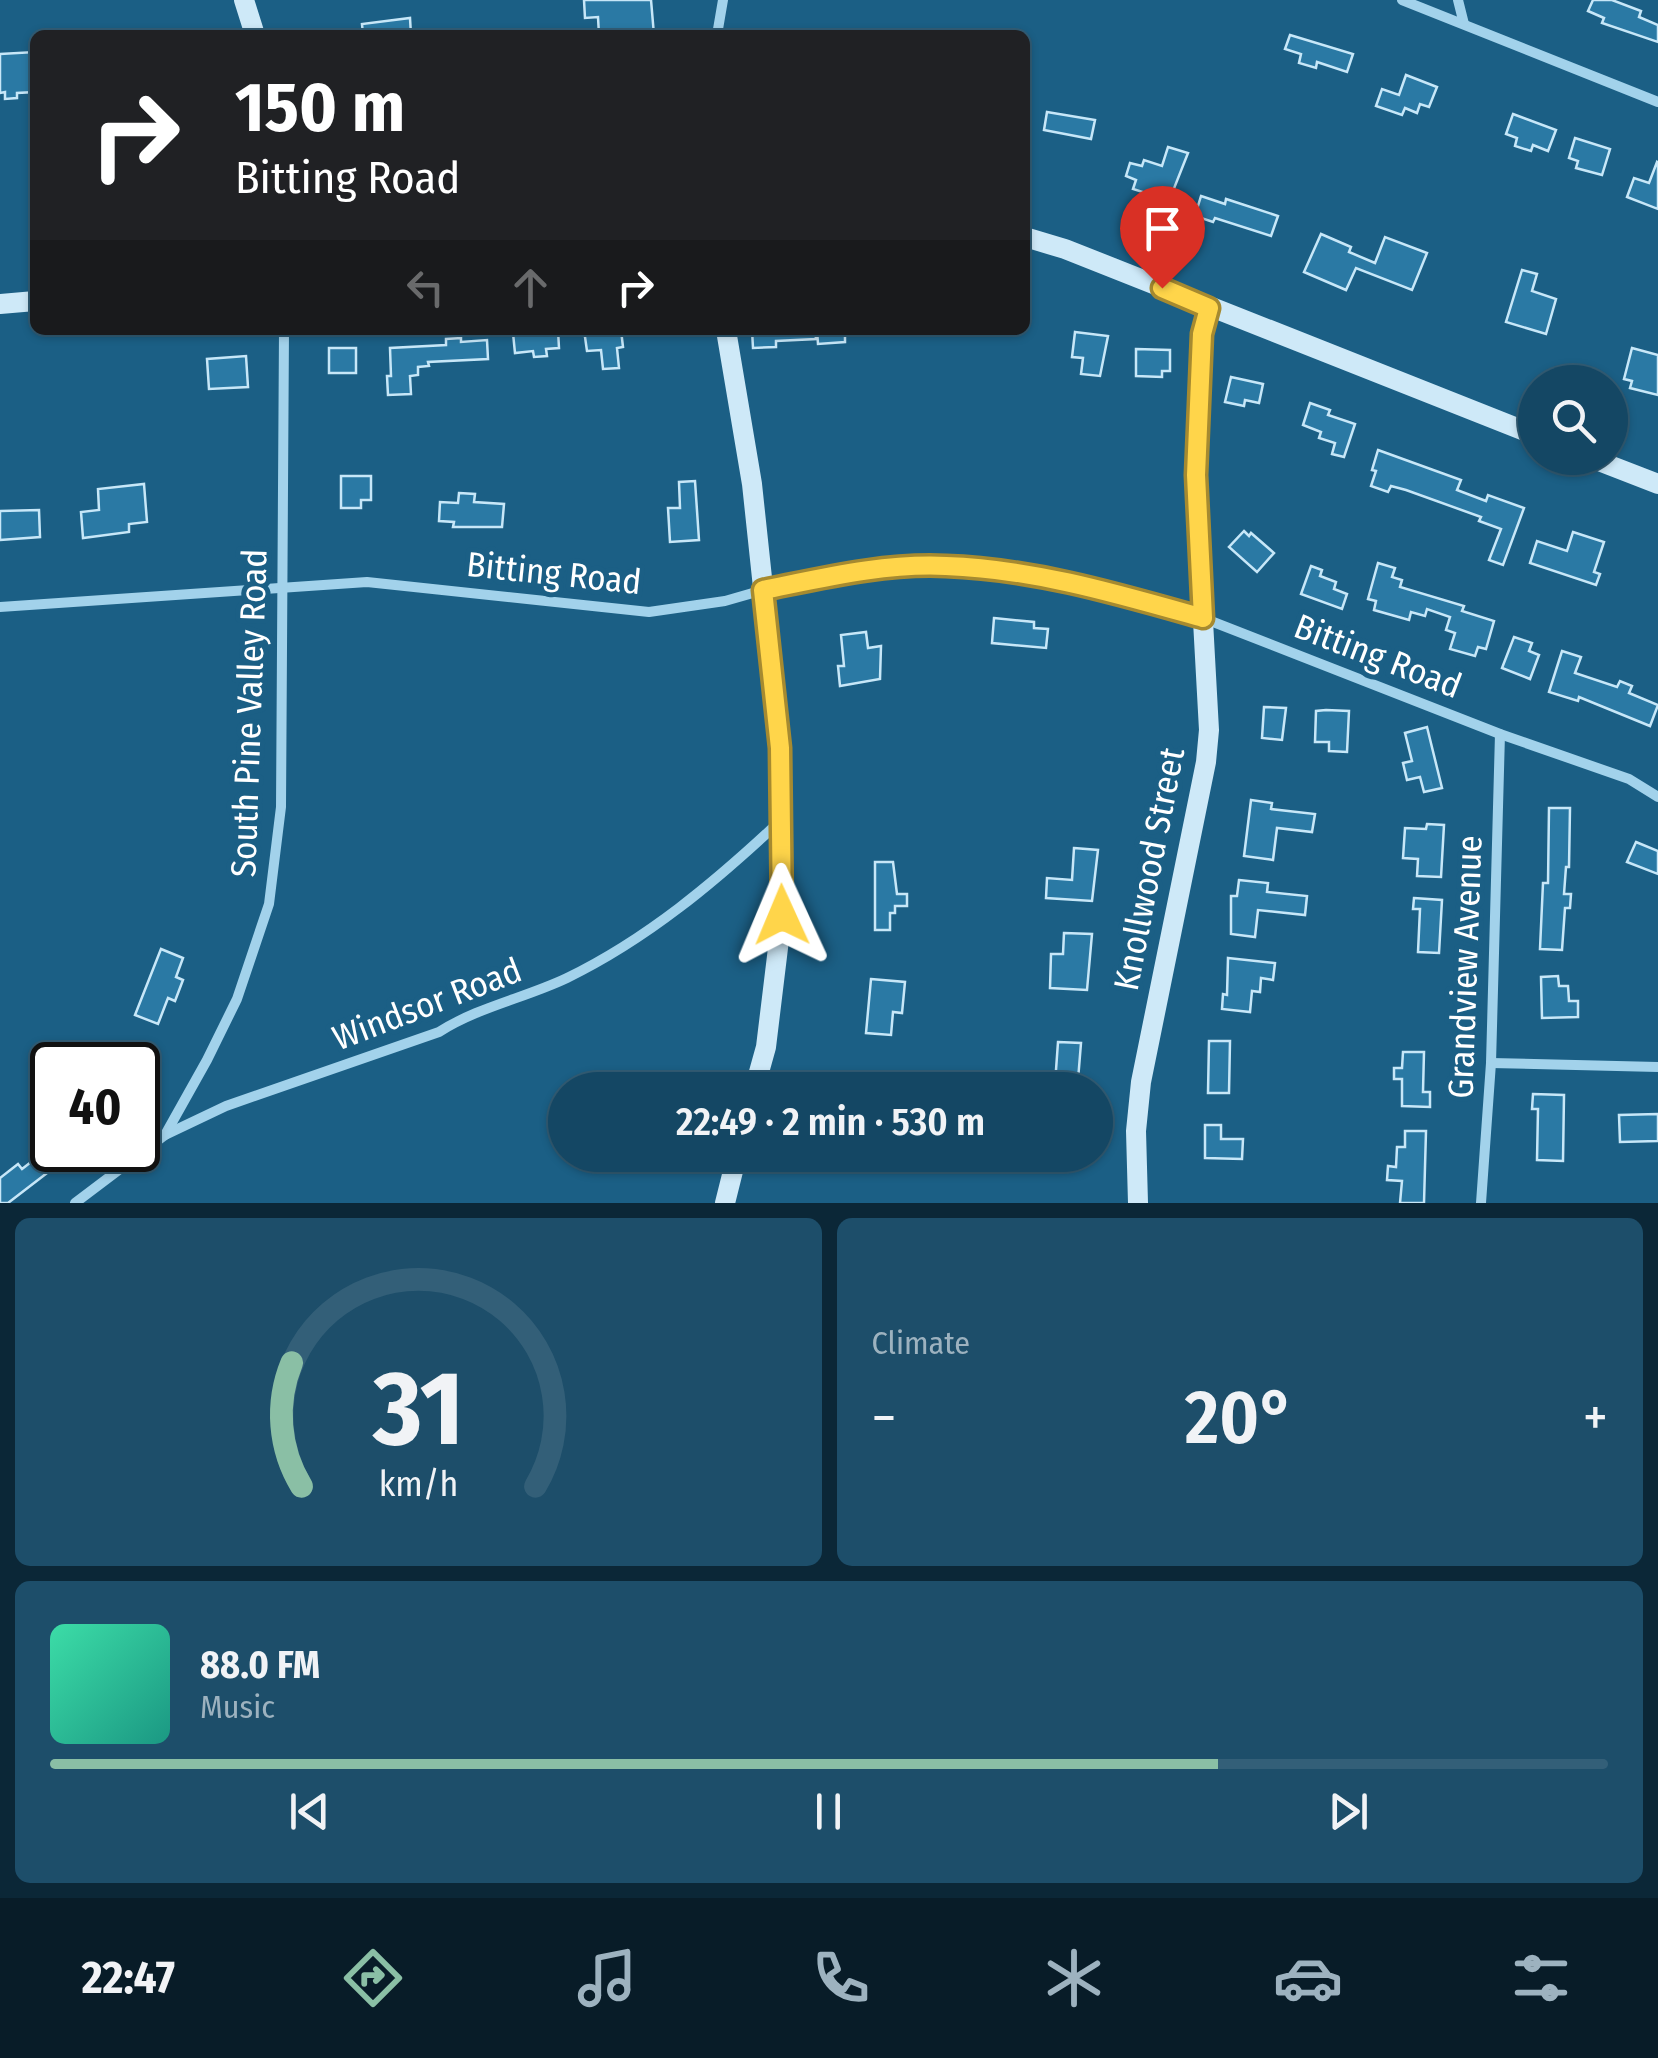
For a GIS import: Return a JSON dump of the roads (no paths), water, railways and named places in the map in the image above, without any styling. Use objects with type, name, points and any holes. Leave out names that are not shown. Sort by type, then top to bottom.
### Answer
[{"type":"main road","points":[[244,0],[253,30]]},
{"type":"main road","points":[[1030,238],[1518,428]]},
{"type":"main road","points":[[0,304],[30,301]]},
{"type":"main road","name":"Knollwood Street","points":[[1138,1203],[1136,1131],[1148,1034],[1206,762],[1209,730],[1196,475],[1202,334],[1209,308]]},
{"type":"main road","points":[[727,335],[752,484],[780,748],[782,915],[766,1046],[759,1072]]},
{"type":"main road","points":[[1628,472],[1658,484]]},
{"type":"main road","points":[[724,1203],[733,1172]]},
{"type":"street","points":[[718,30],[723,0]]},
{"type":"street","points":[[1402,0],[1658,102]]},
{"type":"street","points":[[1458,0],[1464,24]]},
{"type":"street","name":"South Pine Valley Road","points":[[165,1134],[238,999],[269,904],[281,807],[284,335]]},
{"type":"street","name":"Bitting Road","points":[[0,607],[367,582],[649,612],[725,601],[877,569],[945,566],[1059,580],[1203,618],[1500,734],[1630,779],[1658,797]]},
{"type":"street","name":"Grandview Avenue","points":[[1482,1203],[1491,1063],[1500,734]]},
{"type":"street","name":"Windsor Road","points":[[75,1203],[165,1134],[226,1106],[439,1032],[462,1017],[569,977],[659,924],[724,874],[780,821]]},
{"type":"street","points":[[1491,1063],[1658,1067]]}]
